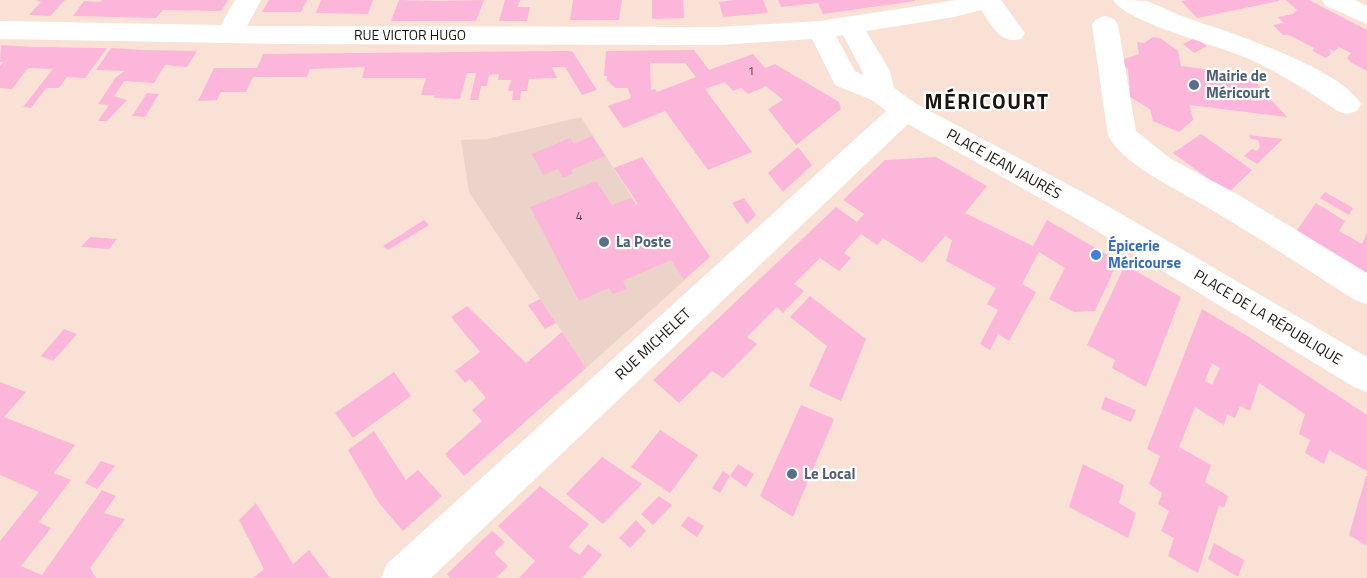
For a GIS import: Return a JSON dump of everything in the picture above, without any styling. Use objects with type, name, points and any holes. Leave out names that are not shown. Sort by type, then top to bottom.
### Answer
[{"type":"street","points":[[228,34],[248,0]]},
{"type":"street","points":[[820,30],[954,9],[987,0],[1012,33]]},
{"type":"street","points":[[1126,0],[1141,10],[1231,41],[1286,65],[1347,104]]},
{"type":"street","points":[[1335,0],[1367,16]]},
{"type":"street","points":[[850,24],[893,101]]},
{"type":"street","points":[[1105,25],[1122,136],[1161,167],[1226,203],[1367,290]]},
{"type":"street","name":"RUE VICTOR HUGO","points":[[0,30],[228,34],[718,36],[820,30]]},
{"type":"street","name":"PLACE JEAN JAURÈS","points":[[820,30],[844,78],[893,101],[980,136],[1170,259]]},
{"type":"street","name":"RUE MICHELET","points":[[400,578],[893,101]]},
{"type":"street","name":"PLACE DE LA RÉPUBLIQUE","points":[[1170,259],[1294,330],[1367,376]]},
{"type":"shaded area","points":[[581,117],[685,280],[586,368],[469,192],[461,140],[487,139]]},
{"type":"building","points":[[35,0],[65,0],[50,16],[29,15],[41,2]]},
{"type":"building","points":[[102,0],[228,0],[221,11],[163,10],[156,18],[73,16],[84,1],[100,2]]},
{"type":"building","points":[[269,0],[307,0],[301,12],[262,12]]},
{"type":"building","points":[[321,0],[373,0],[368,14],[316,13]]},
{"type":"building","points":[[399,0],[484,0],[476,21],[391,21]]},
{"type":"building","points":[[505,0],[520,0],[518,7],[530,7],[527,21],[499,21]]},
{"type":"building","points":[[573,0],[622,0],[619,20],[570,20]]},
{"type":"building","points":[[652,0],[683,0],[684,18],[652,19]]},
{"type":"building","points":[[763,0],[768,13],[723,17],[719,2]]},
{"type":"building","points":[[778,0],[915,1],[823,14],[818,3],[781,7]]},
{"type":"building","points":[[1286,0],[1309,0],[1367,30],[1367,71],[1352,63],[1347,58],[1351,53],[1339,47],[1335,51],[1329,49],[1331,54],[1326,58],[1313,51],[1314,48],[1289,35],[1283,35],[1273,25],[1284,23],[1278,17],[1293,14],[1297,10]]},
{"type":"building","points":[[1181,1],[1279,1],[1197,18]]},
{"type":"building","name":"Mairie de Méricourt","points":[[1153,37],[1160,38],[1178,51],[1181,66],[1249,75],[1287,117],[1190,105],[1193,120],[1179,132],[1153,121],[1150,109],[1125,94],[1130,91],[1128,69],[1119,61],[1139,54],[1137,42],[1144,43]]},
{"type":"building","points":[[1195,38],[1207,46],[1194,53],[1183,44]]},
{"type":"building","points":[[1,45],[107,48],[85,78],[67,77],[59,88],[46,88],[31,108],[23,107],[53,69],[28,68],[12,89],[0,88],[0,66],[3,62],[0,62]]},
{"type":"building","points":[[111,48],[197,51],[187,67],[165,65],[154,83],[124,81],[114,96],[127,100],[107,121],[98,121],[109,105],[98,104],[116,77],[125,71],[96,70]]},
{"type":"building","points":[[694,50],[709,70],[753,54],[765,68],[775,64],[839,102],[841,109],[796,145],[768,109],[783,100],[766,86],[748,94],[741,88],[733,91],[725,82],[705,89],[752,152],[708,170],[665,111],[623,128],[608,106],[631,98],[628,88],[615,88],[607,80],[607,76],[604,76],[606,51]],"holes":[[[650,63],[685,63],[696,77],[657,92],[655,89],[651,90]]]},
{"type":"building","points":[[572,51],[597,90],[582,95],[565,67],[552,67],[557,78],[529,79],[527,91],[521,91],[520,100],[512,100],[513,91],[508,91],[511,80],[498,80],[499,74],[489,75],[487,86],[481,86],[478,100],[470,100],[476,73],[467,73],[460,99],[434,98],[435,95],[421,95],[426,78],[362,78],[365,67],[310,69],[307,77],[253,77],[246,92],[221,92],[217,100],[198,101],[214,68],[257,68],[263,54]]},
{"type":"building","points":[[147,93],[159,94],[145,117],[132,116]]},
{"type":"building","points":[[1201,134],[1252,170],[1228,193],[1173,153]]},
{"type":"building","points":[[1249,135],[1283,139],[1257,164],[1244,156],[1252,149],[1257,151],[1260,147],[1258,140],[1251,139]]},
{"type":"building","points":[[592,136],[605,156],[571,170],[573,173],[563,178],[558,169],[543,175],[532,154],[570,138],[574,144]]},
{"type":"building","points":[[798,147],[812,165],[783,192],[768,173]]},
{"type":"building","name":"La Poste","points":[[642,157],[710,257],[684,280],[671,260],[623,281],[627,289],[613,294],[609,288],[579,301],[530,207],[596,181],[612,205],[631,198],[636,205],[638,204],[614,168]]},
{"type":"building","points":[[936,157],[987,186],[965,213],[1033,246],[1047,220],[1118,261],[1095,311],[1074,312],[1049,299],[1065,268],[1039,252],[1022,284],[1036,292],[1009,341],[998,334],[990,350],[980,344],[998,310],[987,304],[996,288],[946,261],[952,240],[945,236],[922,263],[883,238],[877,245],[861,234],[844,253],[851,258],[839,271],[820,258],[794,284],[804,291],[783,313],[777,307],[747,337],[757,344],[723,378],[712,371],[679,403],[653,380],[836,207],[857,222],[864,214],[843,200],[885,160]]},
{"type":"building","points":[[1325,192],[1353,208],[1349,215],[1320,198]]},
{"type":"building","points":[[744,198],[756,215],[747,224],[732,203]]},
{"type":"building","points":[[1316,203],[1345,221],[1339,231],[1362,244],[1367,233],[1367,276],[1295,233]]},
{"type":"building","points":[[424,220],[429,225],[388,250],[383,246]]},
{"type":"building","points":[[90,237],[117,239],[109,249],[81,247]]},
{"type":"building","points":[[1125,265],[1181,297],[1146,387],[1112,368],[1115,360],[1087,345]]},
{"type":"building","points":[[810,296],[866,339],[841,401],[809,386],[827,346],[790,317]]},
{"type":"building","points":[[540,299],[556,323],[545,329],[528,305]]},
{"type":"building","points":[[467,306],[526,363],[562,332],[586,368],[464,476],[445,454],[482,421],[472,410],[486,398],[470,379],[465,383],[455,371],[480,352],[451,317]]},
{"type":"building","points":[[1202,309],[1249,337],[1367,415],[1367,471],[1329,450],[1324,464],[1305,453],[1310,440],[1299,434],[1305,414],[1259,383],[1250,411],[1240,406],[1235,418],[1227,414],[1224,425],[1195,407],[1179,447],[1211,465],[1205,482],[1228,496],[1224,508],[1219,505],[1198,573],[1168,556],[1174,538],[1161,531],[1169,511],[1158,504],[1162,493],[1149,484],[1160,456],[1147,449]],"holes":[[[1212,363],[1220,368],[1212,385],[1205,381]]]},
{"type":"building","points":[[64,329],[77,334],[53,361],[41,356]]},
{"type":"building","points":[[394,372],[411,396],[353,438],[335,413]]},
{"type":"building","points":[[0,382],[26,392],[4,417],[75,445],[54,473],[71,480],[39,522],[51,528],[21,566],[42,575],[102,490],[116,496],[104,513],[125,519],[90,568],[96,578],[0,578],[0,541],[39,492],[0,475]]},
{"type":"building","points":[[1105,397],[1136,410],[1131,422],[1101,409]]},
{"type":"building","points":[[801,405],[834,419],[793,517],[760,496]]},
{"type":"building","points":[[660,430],[698,455],[670,493],[631,467]]},
{"type":"building","points":[[374,431],[406,480],[418,470],[442,496],[403,531],[379,503],[348,450]]},
{"type":"building","points":[[602,457],[642,484],[603,524],[566,494]]},
{"type":"building","points":[[101,461],[115,466],[97,489],[85,483]]},
{"type":"building","points":[[738,464],[754,474],[746,487],[730,476]]},
{"type":"building","points":[[1083,464],[1124,485],[1119,503],[1136,513],[1128,538],[1069,507]]},
{"type":"building","points":[[723,471],[730,476],[720,493],[712,488]]},
{"type":"building","points":[[1367,476],[1367,546],[1349,535]]},
{"type":"building","points":[[540,486],[589,524],[568,547],[580,555],[588,544],[602,555],[582,578],[519,578],[535,561],[498,526]]},
{"type":"building","points":[[659,496],[672,505],[653,525],[641,514]]},
{"type":"building","points":[[256,503],[293,564],[309,550],[330,578],[253,578],[264,569],[239,520]]},
{"type":"building","points":[[688,516],[704,526],[697,537],[681,526]]},
{"type":"building","points":[[636,520],[646,531],[630,548],[619,538]]},
{"type":"building","points":[[492,531],[505,542],[494,553],[508,566],[496,578],[450,578],[447,574]]},
{"type":"building","points":[[1214,543],[1244,560],[1238,577],[1208,559]]},
{"type":"place","name":"Mairie de Méricourt","points":[[1194,85]]},
{"type":"place","name":"La Poste","points":[[604,242]]},
{"type":"place","name":"Épicerie Méricourse","points":[[1096,255]]},
{"type":"place","name":"Le Local","points":[[792,474]]},
{"type":"district","name":"MÉRICOURT","points":[[987,102]]}]
